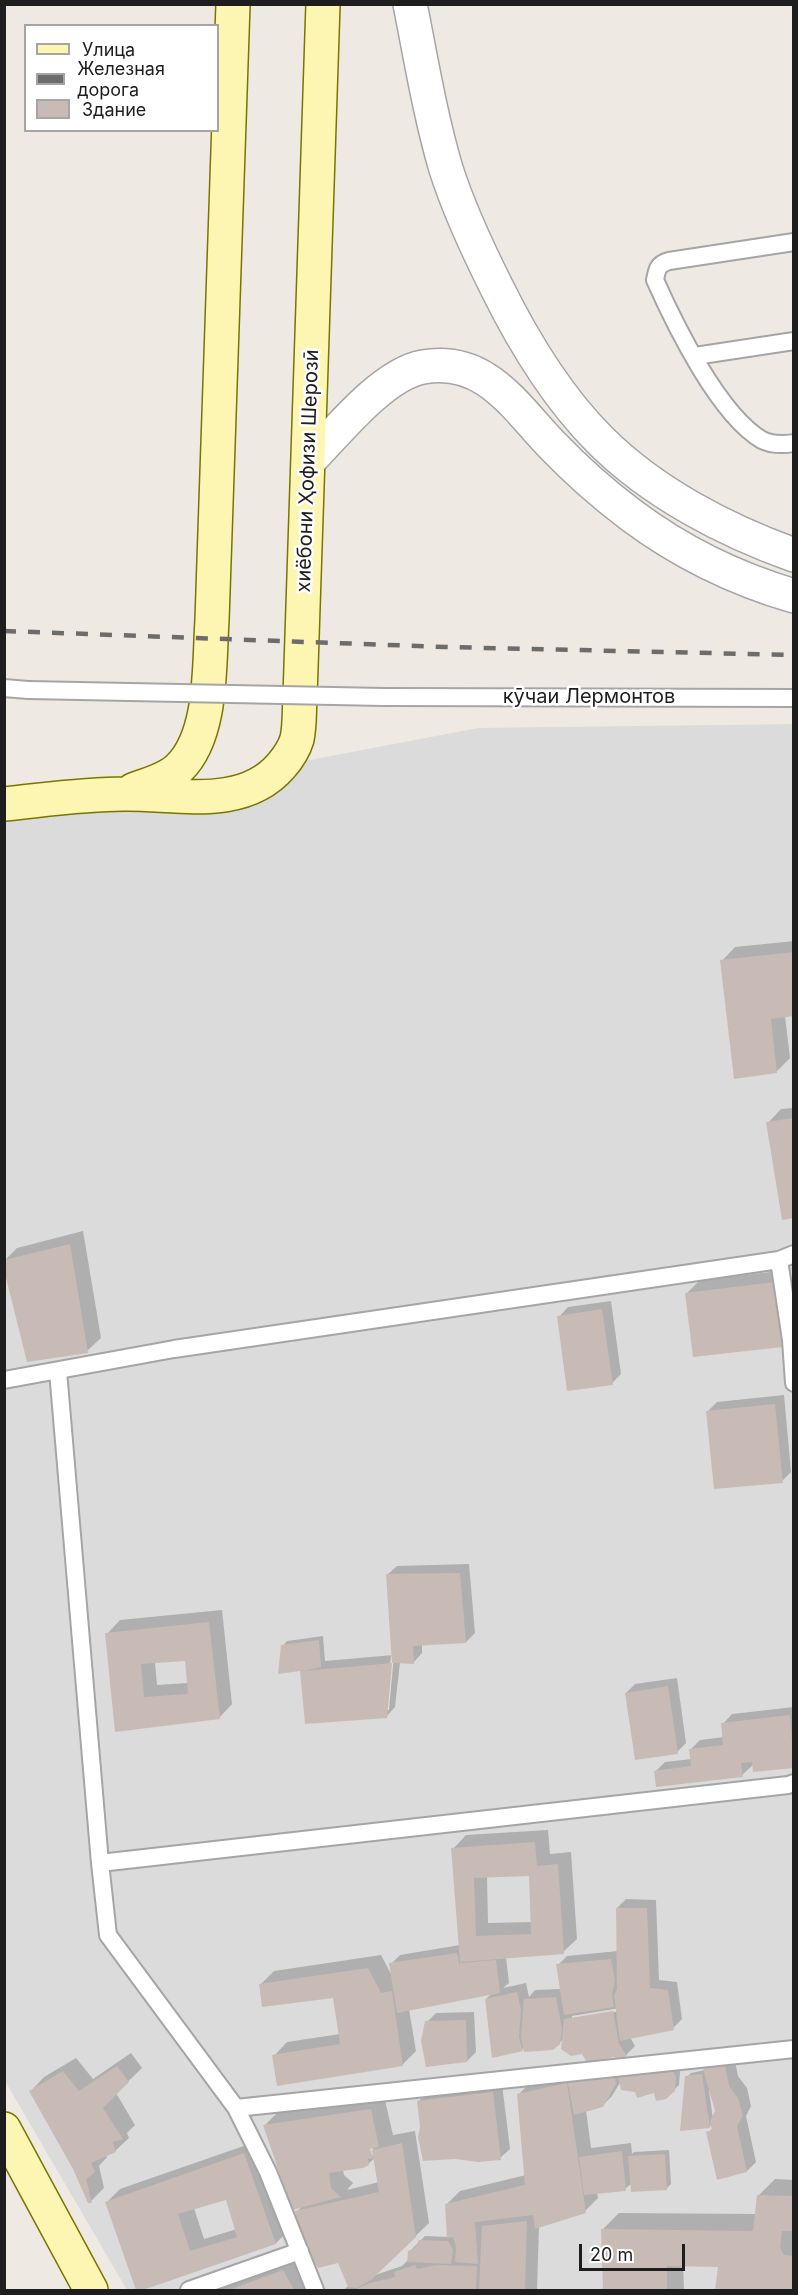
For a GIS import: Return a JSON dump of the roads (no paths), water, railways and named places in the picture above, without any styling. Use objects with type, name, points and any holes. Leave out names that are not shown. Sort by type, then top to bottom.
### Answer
[{"type":"main road","name":"хиёбони Ҳофизи Шерозӣ","points":[[123,794],[163,779],[178,770],[188,758],[198,738],[206,700],[212,620],[234,4]]},
{"type":"main road","name":"хиёбони Ҳофизи Шерозӣ","points":[[4,804],[123,794],[230,795],[262,783],[275,773],[293,750],[299,723],[323,4]]},
{"type":"main road","points":[[4,2129],[91,2290]]},
{"type":"street","points":[[410,4],[439,140],[457,202],[505,305],[562,396],[599,439],[620,458],[665,491],[745,536],[794,555]]},
{"type":"street","points":[[309,461],[369,400],[396,377],[423,367],[454,366],[468,370],[497,386],[573,466],[632,516],[709,562],[764,586],[794,596]]},
{"type":"lane","points":[[794,242],[661,263],[655,280],[695,357],[726,405],[762,440],[773,444],[794,443]]},
{"type":"lane","points":[[695,357],[794,341]]},
{"type":"lane","name":"кӯчаи Лермонтов","points":[[4,688],[384,697],[794,698]]},
{"type":"lane","points":[[4,1380],[174,1349],[786,1257],[794,1383]]},
{"type":"lane","points":[[58,1371],[108,1935],[236,2108],[268,2172],[315,2290]]},
{"type":"lane","points":[[100,1863],[794,1783]]},
{"type":"lane","points":[[236,2108],[794,2049]]},
{"type":"lane","points":[[189,2290],[300,2252]]},
{"type":"railway","points":[[4,631],[445,647],[794,655]]}]
